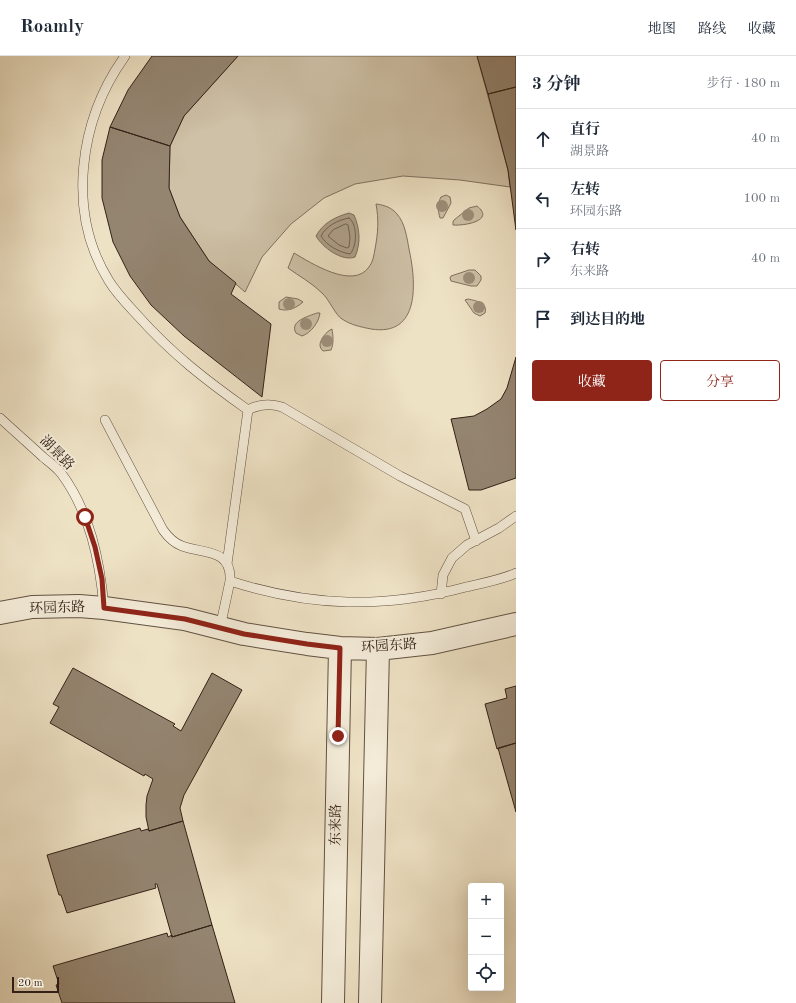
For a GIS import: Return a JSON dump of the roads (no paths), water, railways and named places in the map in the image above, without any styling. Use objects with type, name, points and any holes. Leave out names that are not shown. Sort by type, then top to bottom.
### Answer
[{"type":"street","name":"环园东路","points":[[0,613],[32,607],[79,606],[104,608],[185,619],[251,635],[307,644],[340,648],[378,649],[432,643],[516,624]]},
{"type":"street","name":"东来路","points":[[333,1003],[340,648]]},
{"type":"street","points":[[370,1003],[378,649]]},
{"type":"lane","points":[[125,56],[112,77],[104,94],[91,127],[85,154],[83,172],[84,207],[93,245],[100,264],[110,282],[152,331],[196,372],[248,410]]},
{"type":"lane","points":[[248,410],[268,404],[282,407],[400,476],[465,509],[476,541]]},
{"type":"lane","points":[[220,628],[230,581],[227,564],[248,410]]},
{"type":"lane","name":"湖景路","points":[[0,418],[60,473],[73,494],[85,517],[95,547],[102,579],[104,608]]},
{"type":"lane","points":[[105,420],[158,524],[165,534],[183,546],[219,555],[227,564]]},
{"type":"lane","points":[[441,594],[443,575],[452,558],[467,545],[516,516]]},
{"type":"lane","points":[[230,581],[278,594],[328,602],[358,603],[388,602],[441,594],[516,573]]},
{"type":"water","points":[[349,213],[354,215],[358,226],[359,236],[355,257],[350,258],[339,255],[328,249],[316,236],[322,227],[330,221]]}]
